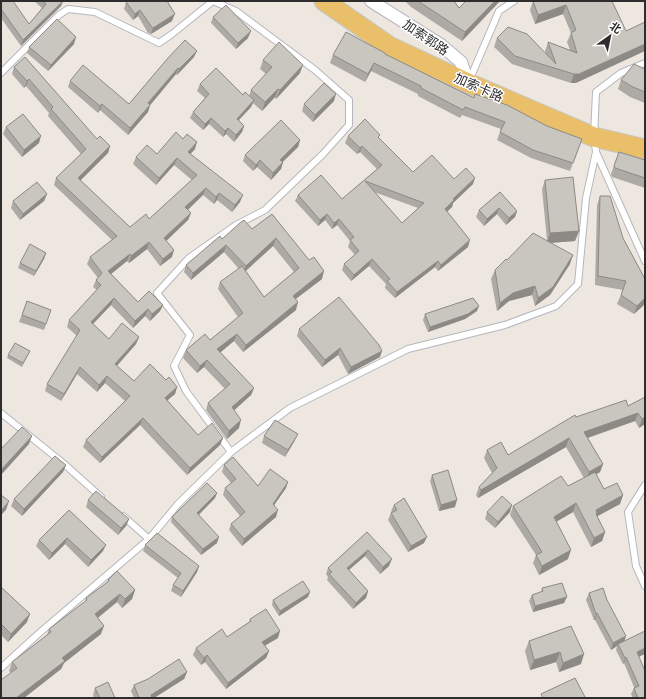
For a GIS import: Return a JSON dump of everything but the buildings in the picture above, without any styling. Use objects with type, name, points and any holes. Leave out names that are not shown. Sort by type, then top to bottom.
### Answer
[{"type":"main road","name":"加索卡路","points":[[324,1],[389,46],[595,144],[645,149]]},
{"type":"street","name":"加索郭路","points":[[371,1],[441,45],[461,62],[468,83]]},
{"type":"lane","points":[[1,73],[59,14],[68,9],[95,12],[159,43],[213,1],[236,11],[315,70],[349,100],[349,125],[323,154],[266,210],[236,225],[189,258],[157,293],[190,335],[174,366],[186,391],[231,452]]},
{"type":"lane","points":[[468,83],[499,11],[514,1]]},
{"type":"lane","points":[[1,668],[148,539],[178,504],[231,452],[290,408],[408,349],[505,325],[556,306],[578,284],[586,198],[595,144],[596,92],[621,73],[645,63]]},
{"type":"lane","points":[[595,144],[645,261]]},
{"type":"lane","points":[[1,412],[63,463],[109,504]]},
{"type":"lane","points":[[645,485],[628,512],[636,566],[645,586]]},
{"type":"lane","points":[[120,514],[148,539]]}]
